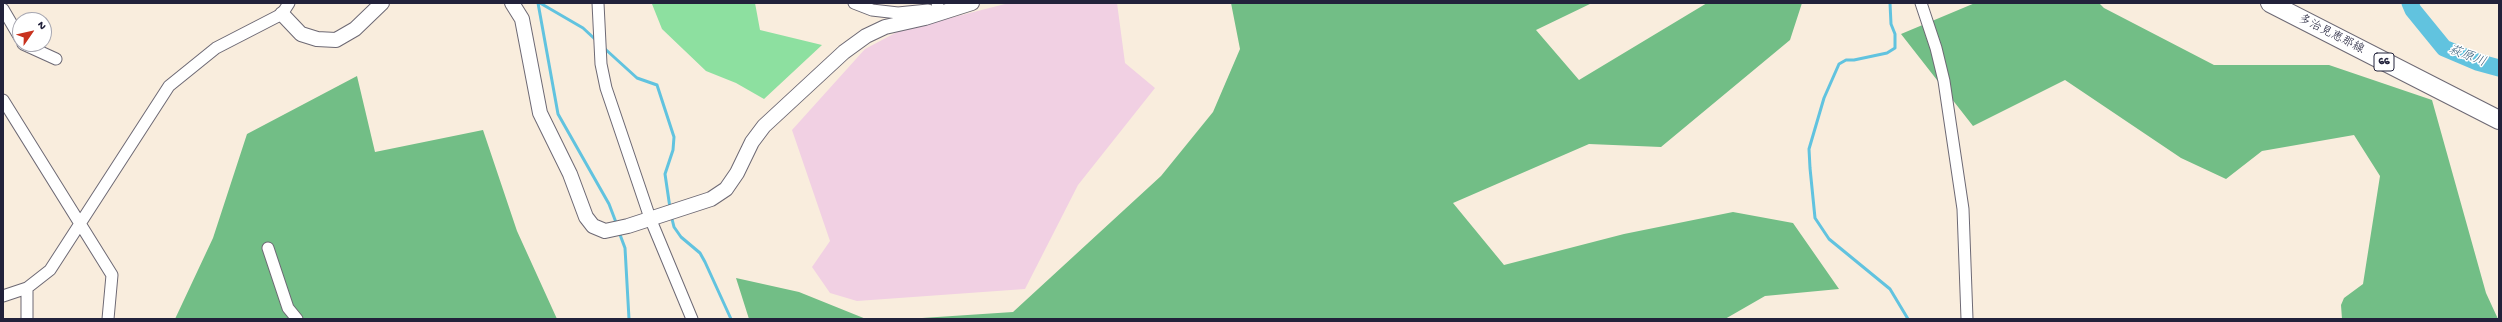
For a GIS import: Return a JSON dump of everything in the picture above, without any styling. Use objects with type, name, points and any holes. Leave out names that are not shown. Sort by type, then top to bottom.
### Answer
[{"type":"main road","name":"多治見恵那線","points":[[2270,3],[2499,120]]},
{"type":"street","points":[[3,296],[27,288],[50,270],[157,102],[169,86],[216,48],[285,8],[301,34],[317,39],[336,40],[355,29],[382,3]]},
{"type":"street","points":[[512,3],[522,19],[540,113],[570,174],[586,217],[593,226],[605,231],[628,226],[711,199],[726,189],[737,173],[752,142],[764,126],[844,52],[861,40],[885,27],[935,11],[972,3]]},
{"type":"street","points":[[598,3],[600,52],[606,88],[650,218],[692,319]]},
{"type":"street","points":[[854,3],[872,10],[898,13],[928,10],[935,11]]},
{"type":"street","points":[[1921,3],[1936,48],[1944,81],[1963,209],[1967,319]]},
{"type":"street","points":[[3,9],[12,24]]},
{"type":"street","points":[[40,52],[56,60]]},
{"type":"street","points":[[3,100],[112,275],[108,319]]},
{"type":"street","points":[[268,248],[288,308],[297,319]]},
{"type":"street","points":[[27,288],[27,319]]},
{"type":"shaded area","points":[[1009,3],[1117,3],[1125,63],[1155,88],[1078,185],[1025,289],[857,301],[830,293],[812,267],[830,241],[792,130],[865,49],[899,31]]},
{"type":"green space","points":[[755,3],[760,30],[822,45],[764,99],[736,83],[706,71],[662,29],[652,4]]},
{"type":"green space","points":[[1231,3],[1592,3],[1536,30],[1579,80],[1707,3],[1802,3],[1790,40],[1661,147],[1589,144],[1453,203],[1504,265],[1624,234],[1733,212],[1793,223],[1839,289],[1765,296],[1725,319],[907,319],[1013,312],[1161,176],[1213,112],[1240,49]]},
{"type":"green space","points":[[1975,3],[2099,3],[2104,8],[2214,65],[2329,65],[2432,100],[2486,293],[2498,319],[2342,319],[2341,305],[2344,298],[2363,284],[2380,176],[2354,135],[2262,151],[2226,179],[2181,158],[2065,80],[1973,126],[1901,34]]},
{"type":"green space","points":[[357,76],[375,152],[483,130],[517,231],[557,319],[175,319],[213,238],[247,134]]},
{"type":"green space","points":[[736,278],[799,292],[866,319],[749,319]]},
{"type":"waterway","points":[[538,3],[558,114],[609,204],[617,225]]},
{"type":"waterway","points":[[540,3],[583,28],[597,41]]},
{"type":"waterway","points":[[1890,3],[1891,24],[1895,34],[1895,48],[1887,53],[1854,60],[1846,60],[1839,64],[1824,98],[1809,149],[1810,168],[1815,218],[1829,239],[1890,289],[1908,319]]},
{"type":"waterway","name":"萩原川","points":[[2410,3],[2413,10],[2444,48],[2477,62],[2499,68]]},
{"type":"waterway","points":[[604,48],[637,78],[657,85],[674,137],[673,150],[665,174],[670,208]]},
{"type":"waterway","points":[[671,215],[674,227],[681,237],[700,253],[731,319]]},
{"type":"waterway","points":[[619,232],[625,248],[629,319]]}]
